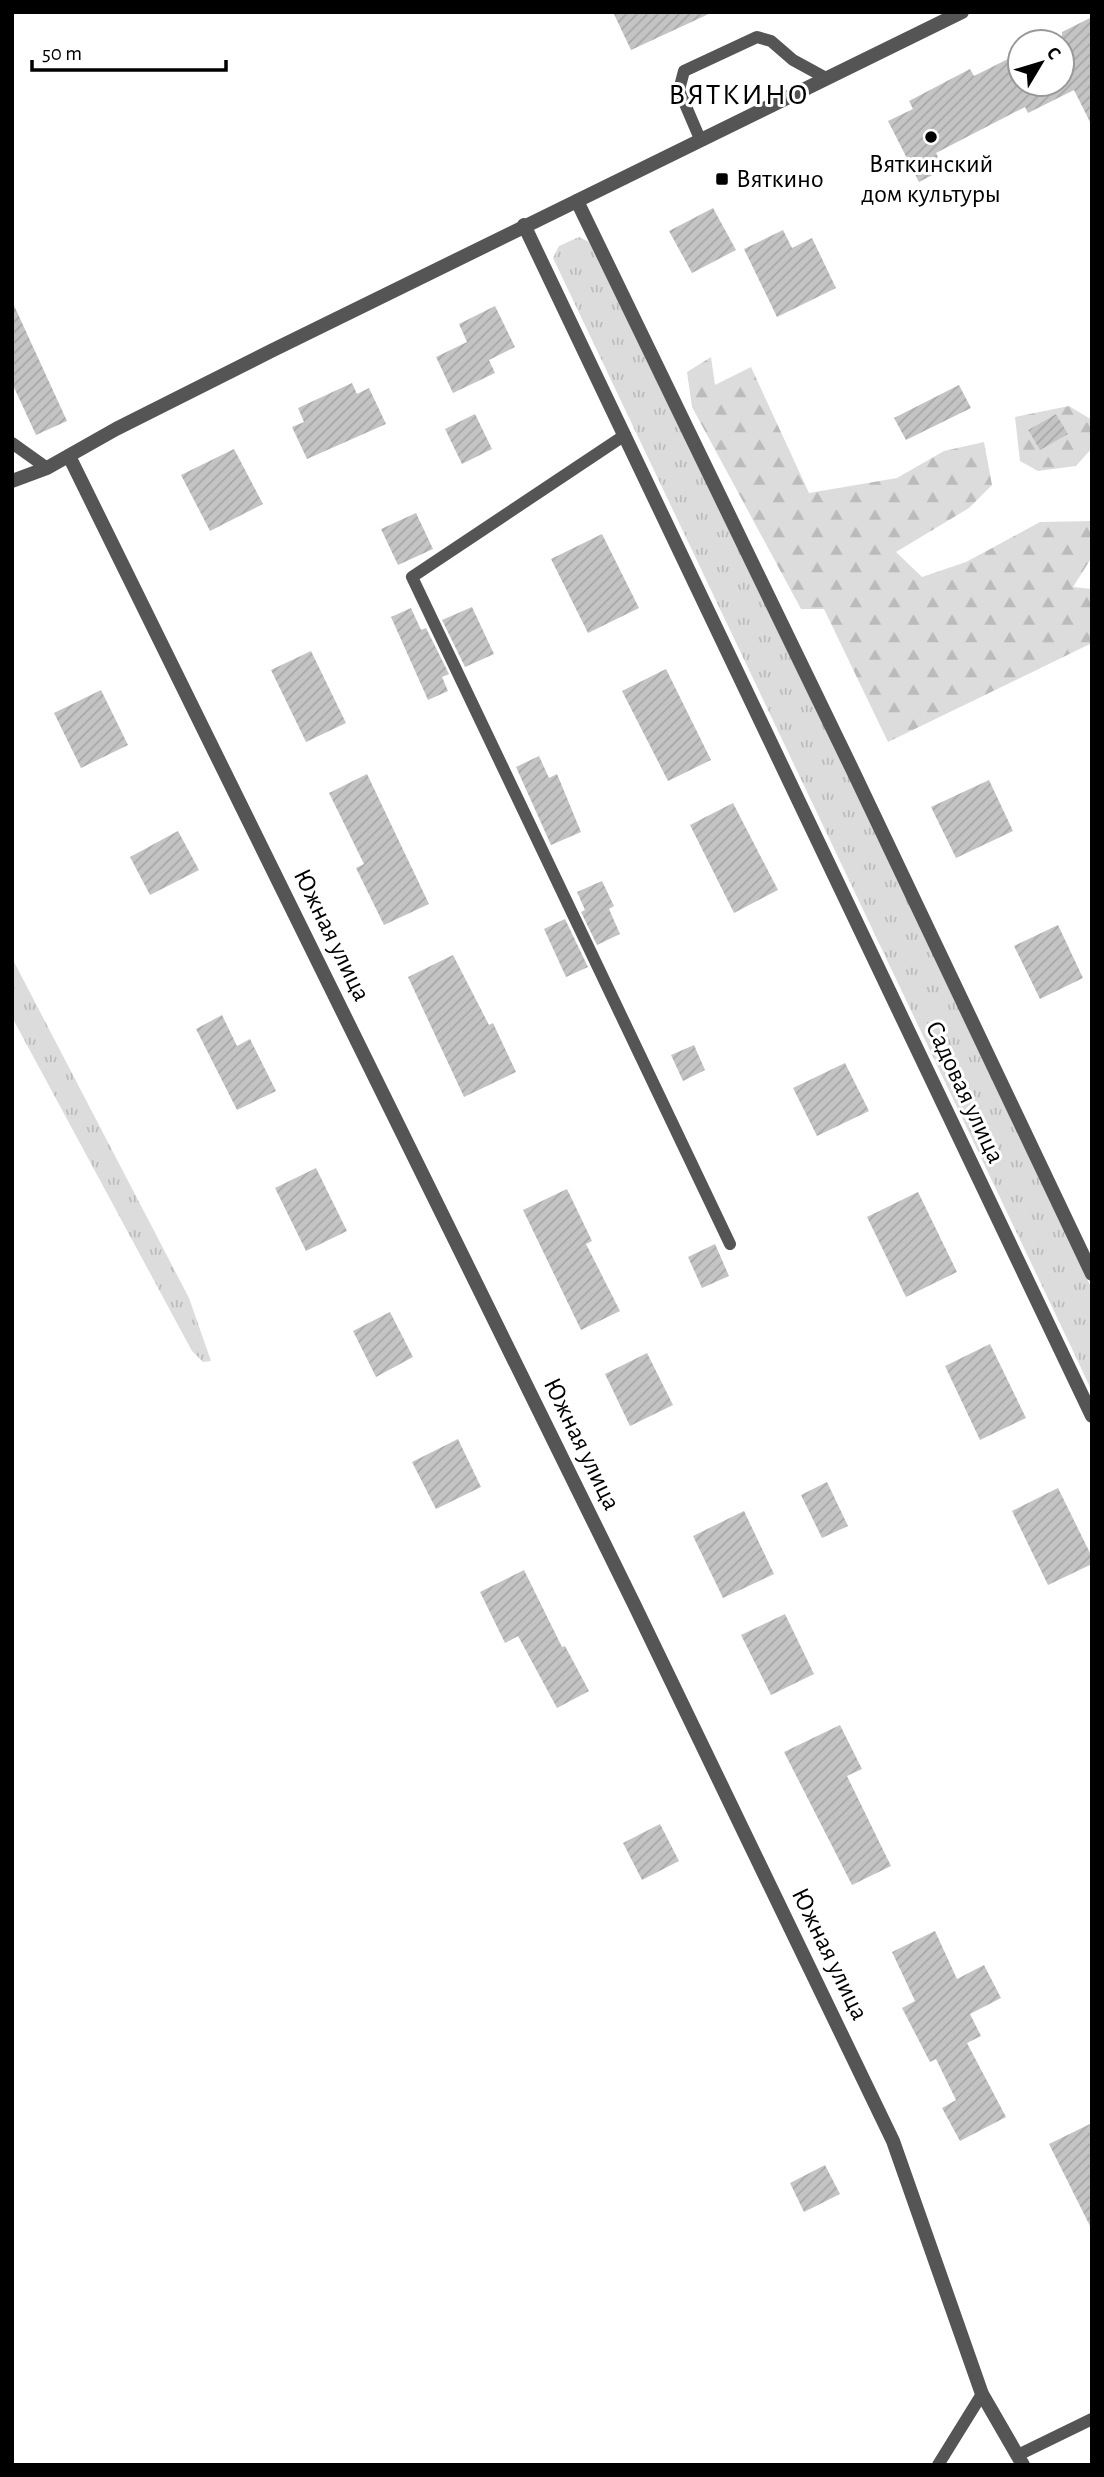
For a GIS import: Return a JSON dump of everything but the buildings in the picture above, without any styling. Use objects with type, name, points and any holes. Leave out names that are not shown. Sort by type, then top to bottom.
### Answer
[{"type":"street","points":[[12,481],[47,468],[116,429],[524,225],[962,12]]},
{"type":"street","points":[[577,201],[876,818],[1092,1274]]},
{"type":"street","name":"Садовая улица","points":[[524,225],[1092,1416]]},
{"type":"street","name":"Южная улица","points":[[69,456],[634,1604],[893,2141],[982,2394],[1020,2460]]},
{"type":"lane","points":[[700,139],[679,90],[684,71],[757,37],[771,41],[793,60],[826,78]]},
{"type":"lane","points":[[625,435],[412,578],[730,1244]]},
{"type":"lane","points":[[12,443],[47,468]]},
{"type":"lane","points":[[938,2465],[982,2394]]},
{"type":"lane","points":[[1020,2460],[1092,2419]]},
{"type":"green space","points":[[579,237],[589,242],[871,823],[1092,1289],[1092,1391],[553,258],[559,246]]},
{"type":"green space","points":[[711,357],[715,385],[751,367],[809,493],[897,478],[944,451],[984,442],[992,485],[969,508],[896,552],[922,577],[966,562],[1040,522],[1092,521],[1092,557],[1073,587],[1092,589],[1092,643],[888,742],[824,609],[801,609],[692,407],[687,372]]},
{"type":"green space","points":[[1069,406],[1092,420],[1092,448],[1076,466],[1038,471],[1020,461],[1015,417]],"holes":[[[1056,414],[1067,434],[1040,449],[1028,430]]]},
{"type":"green space","points":[[12,958],[189,1298],[211,1361],[203,1362],[192,1351],[13,1019]]},
{"type":"place","name":"Вяткинский дом культуры","points":[[931,137]]},
{"type":"place","name":"Вяткино","points":[[722,179]]},
{"type":"district","name":"ВЯТКИНО","points":[[739,95]]}]
